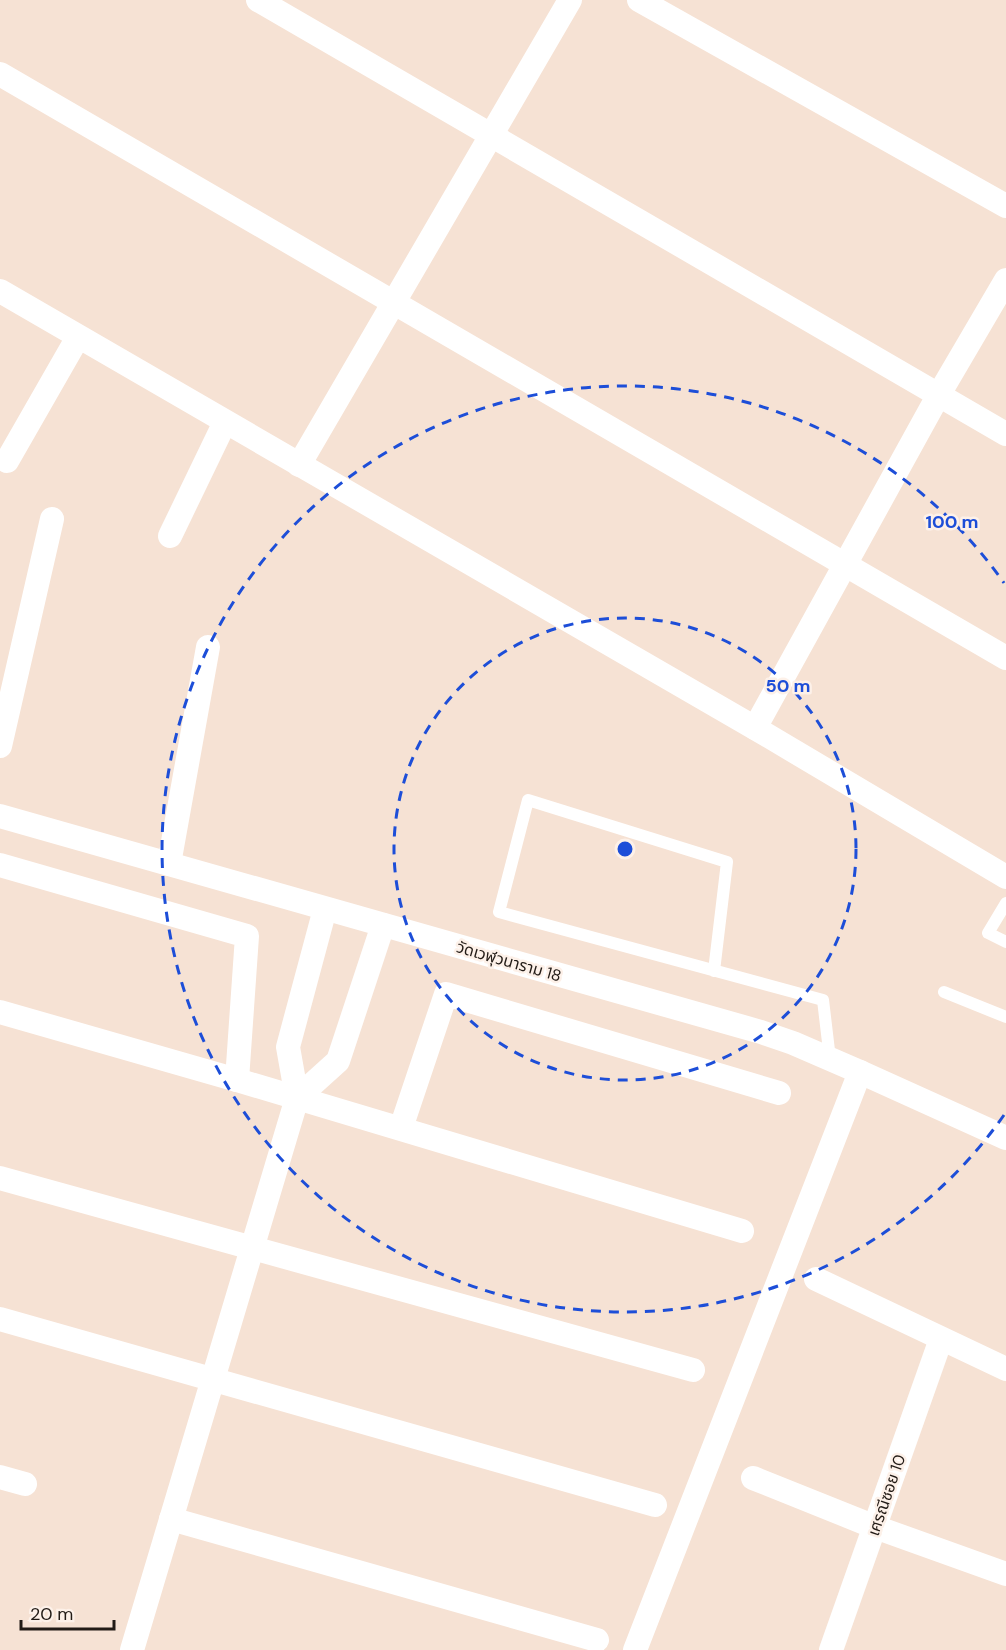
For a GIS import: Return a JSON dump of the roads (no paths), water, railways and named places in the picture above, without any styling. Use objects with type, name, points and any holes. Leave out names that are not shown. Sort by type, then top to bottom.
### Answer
[{"type":"street","points":[[258,0],[1006,434]]},
{"type":"street","points":[[299,465],[570,0]]},
{"type":"street","points":[[639,0],[1006,206]]},
{"type":"street","points":[[0,74],[1006,658]]},
{"type":"street","points":[[755,728],[938,396],[1006,280]]},
{"type":"street","points":[[0,291],[755,728],[1006,877]]},
{"type":"street","points":[[7,461],[78,337]]},
{"type":"street","points":[[170,536],[225,422]]},
{"type":"street","points":[[0,746],[52,519]]},
{"type":"street","points":[[169,864],[208,647]]},
{"type":"street","name":"วัดเวฬุวนาราม 18","points":[[0,816],[761,1032],[793,1043],[1006,1138]]},
{"type":"street","points":[[0,865],[247,936],[237,1080]]},
{"type":"street","points":[[132,1650],[297,1098],[288,1047],[325,909]]},
{"type":"street","points":[[297,1098],[338,1061],[383,925]]},
{"type":"street","points":[[401,1128],[446,994],[779,1093]]},
{"type":"street","points":[[0,1012],[401,1128],[742,1231]]},
{"type":"street","points":[[635,1650],[860,1072]]},
{"type":"street","points":[[0,1178],[693,1370]]},
{"type":"street","points":[[816,1279],[1006,1369]]},
{"type":"street","points":[[0,1319],[655,1505]]},
{"type":"street","name":"เศรณีซอย 10","points":[[831,1650],[941,1339]]},
{"type":"street","points":[[0,1477],[25,1484]]},
{"type":"street","points":[[753,1478],[875,1527],[1006,1574]]},
{"type":"street","points":[[171,1519],[597,1640]]},
{"type":"lane","points":[[714,971],[727,862],[528,800],[499,912],[714,971],[823,1000],[830,1060]]},
{"type":"lane","points":[[1006,903],[988,933],[1006,942]]},
{"type":"lane","points":[[944,992],[1006,1017]]}]
